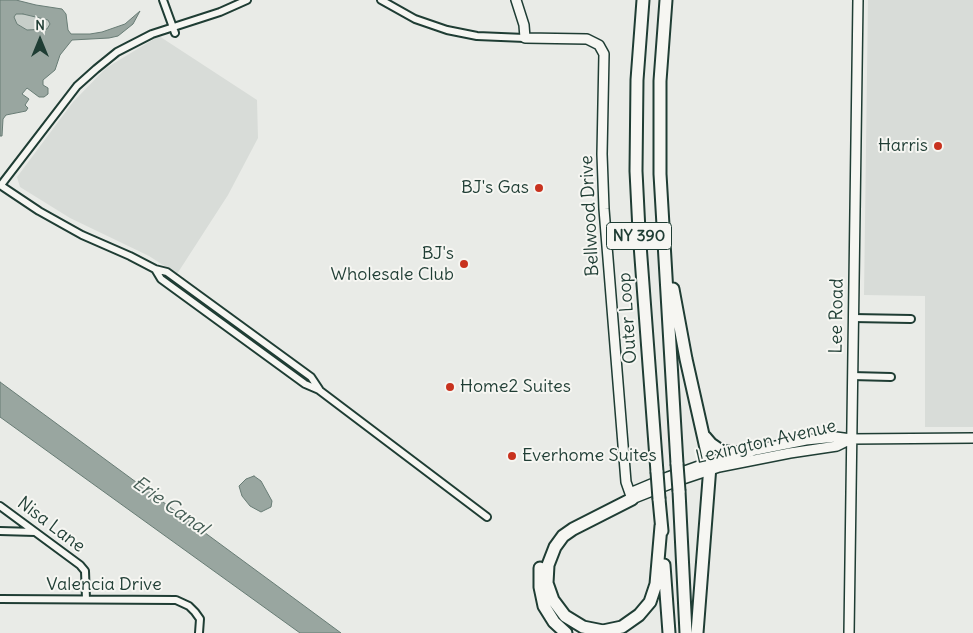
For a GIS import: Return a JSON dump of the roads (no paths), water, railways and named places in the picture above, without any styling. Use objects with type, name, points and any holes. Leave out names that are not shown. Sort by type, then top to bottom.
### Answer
[{"type":"highway","name":"Outer Loop","points":[[643,0],[637,80],[636,172],[669,633]]},
{"type":"highway","name":"NY 390","points":[[666,0],[659,119],[662,229],[686,633]]},
{"type":"highway","points":[[662,229],[679,325],[710,466],[697,633]]},
{"type":"highway","points":[[703,434],[709,443],[719,450],[732,453],[750,451]]},
{"type":"highway","points":[[631,496],[573,529],[563,536],[555,547],[548,565],[547,582],[553,600],[564,616],[580,626],[602,631],[625,625],[641,614],[650,602],[656,584],[661,526]]},
{"type":"highway","points":[[566,633],[550,616],[541,595],[540,574],[545,554],[554,539],[568,526],[631,496]]},
{"type":"street","points":[[164,0],[174,30]]},
{"type":"street","points":[[247,0],[174,30],[137,41],[117,52],[96,69],[71,94],[0,185],[67,228],[156,269],[167,272],[311,377],[319,390],[487,517]]},
{"type":"street","points":[[381,0],[415,19],[447,30],[483,37],[526,38],[516,0]]},
{"type":"street","name":"Lee Road","points":[[849,633],[858,0]]},
{"type":"street","name":"Bellwood Drive","points":[[526,38],[586,39],[599,45],[604,54],[602,154],[604,203],[626,480],[631,496]]},
{"type":"street","points":[[853,318],[912,319]]},
{"type":"street","points":[[852,376],[891,377]]},
{"type":"street","name":"Lexington Avenue","points":[[631,496],[680,480],[750,451],[824,438],[973,438]]},
{"type":"street","name":"Lexington Avenue","points":[[710,466],[836,446],[851,439]]},
{"type":"street","name":"Nisa Lane","points":[[0,506],[80,565],[85,571],[86,599]]},
{"type":"street","points":[[0,532],[35,532]]},
{"type":"street","name":"Valencia Drive","points":[[0,599],[176,600],[190,606],[200,619],[199,633]]},
{"type":"place","name":"Harris","points":[[938,146]]},
{"type":"place","name":"BJ's Gas","points":[[539,188]]},
{"type":"place","name":"BJ's Wholesale Club","points":[[464,264]]},
{"type":"place","name":"Home2 Suites","points":[[450,387]]},
{"type":"place","name":"Everhome Suites","points":[[512,456]]},
{"type":"water label","name":"Erie Canal","points":[[170,506]]}]
